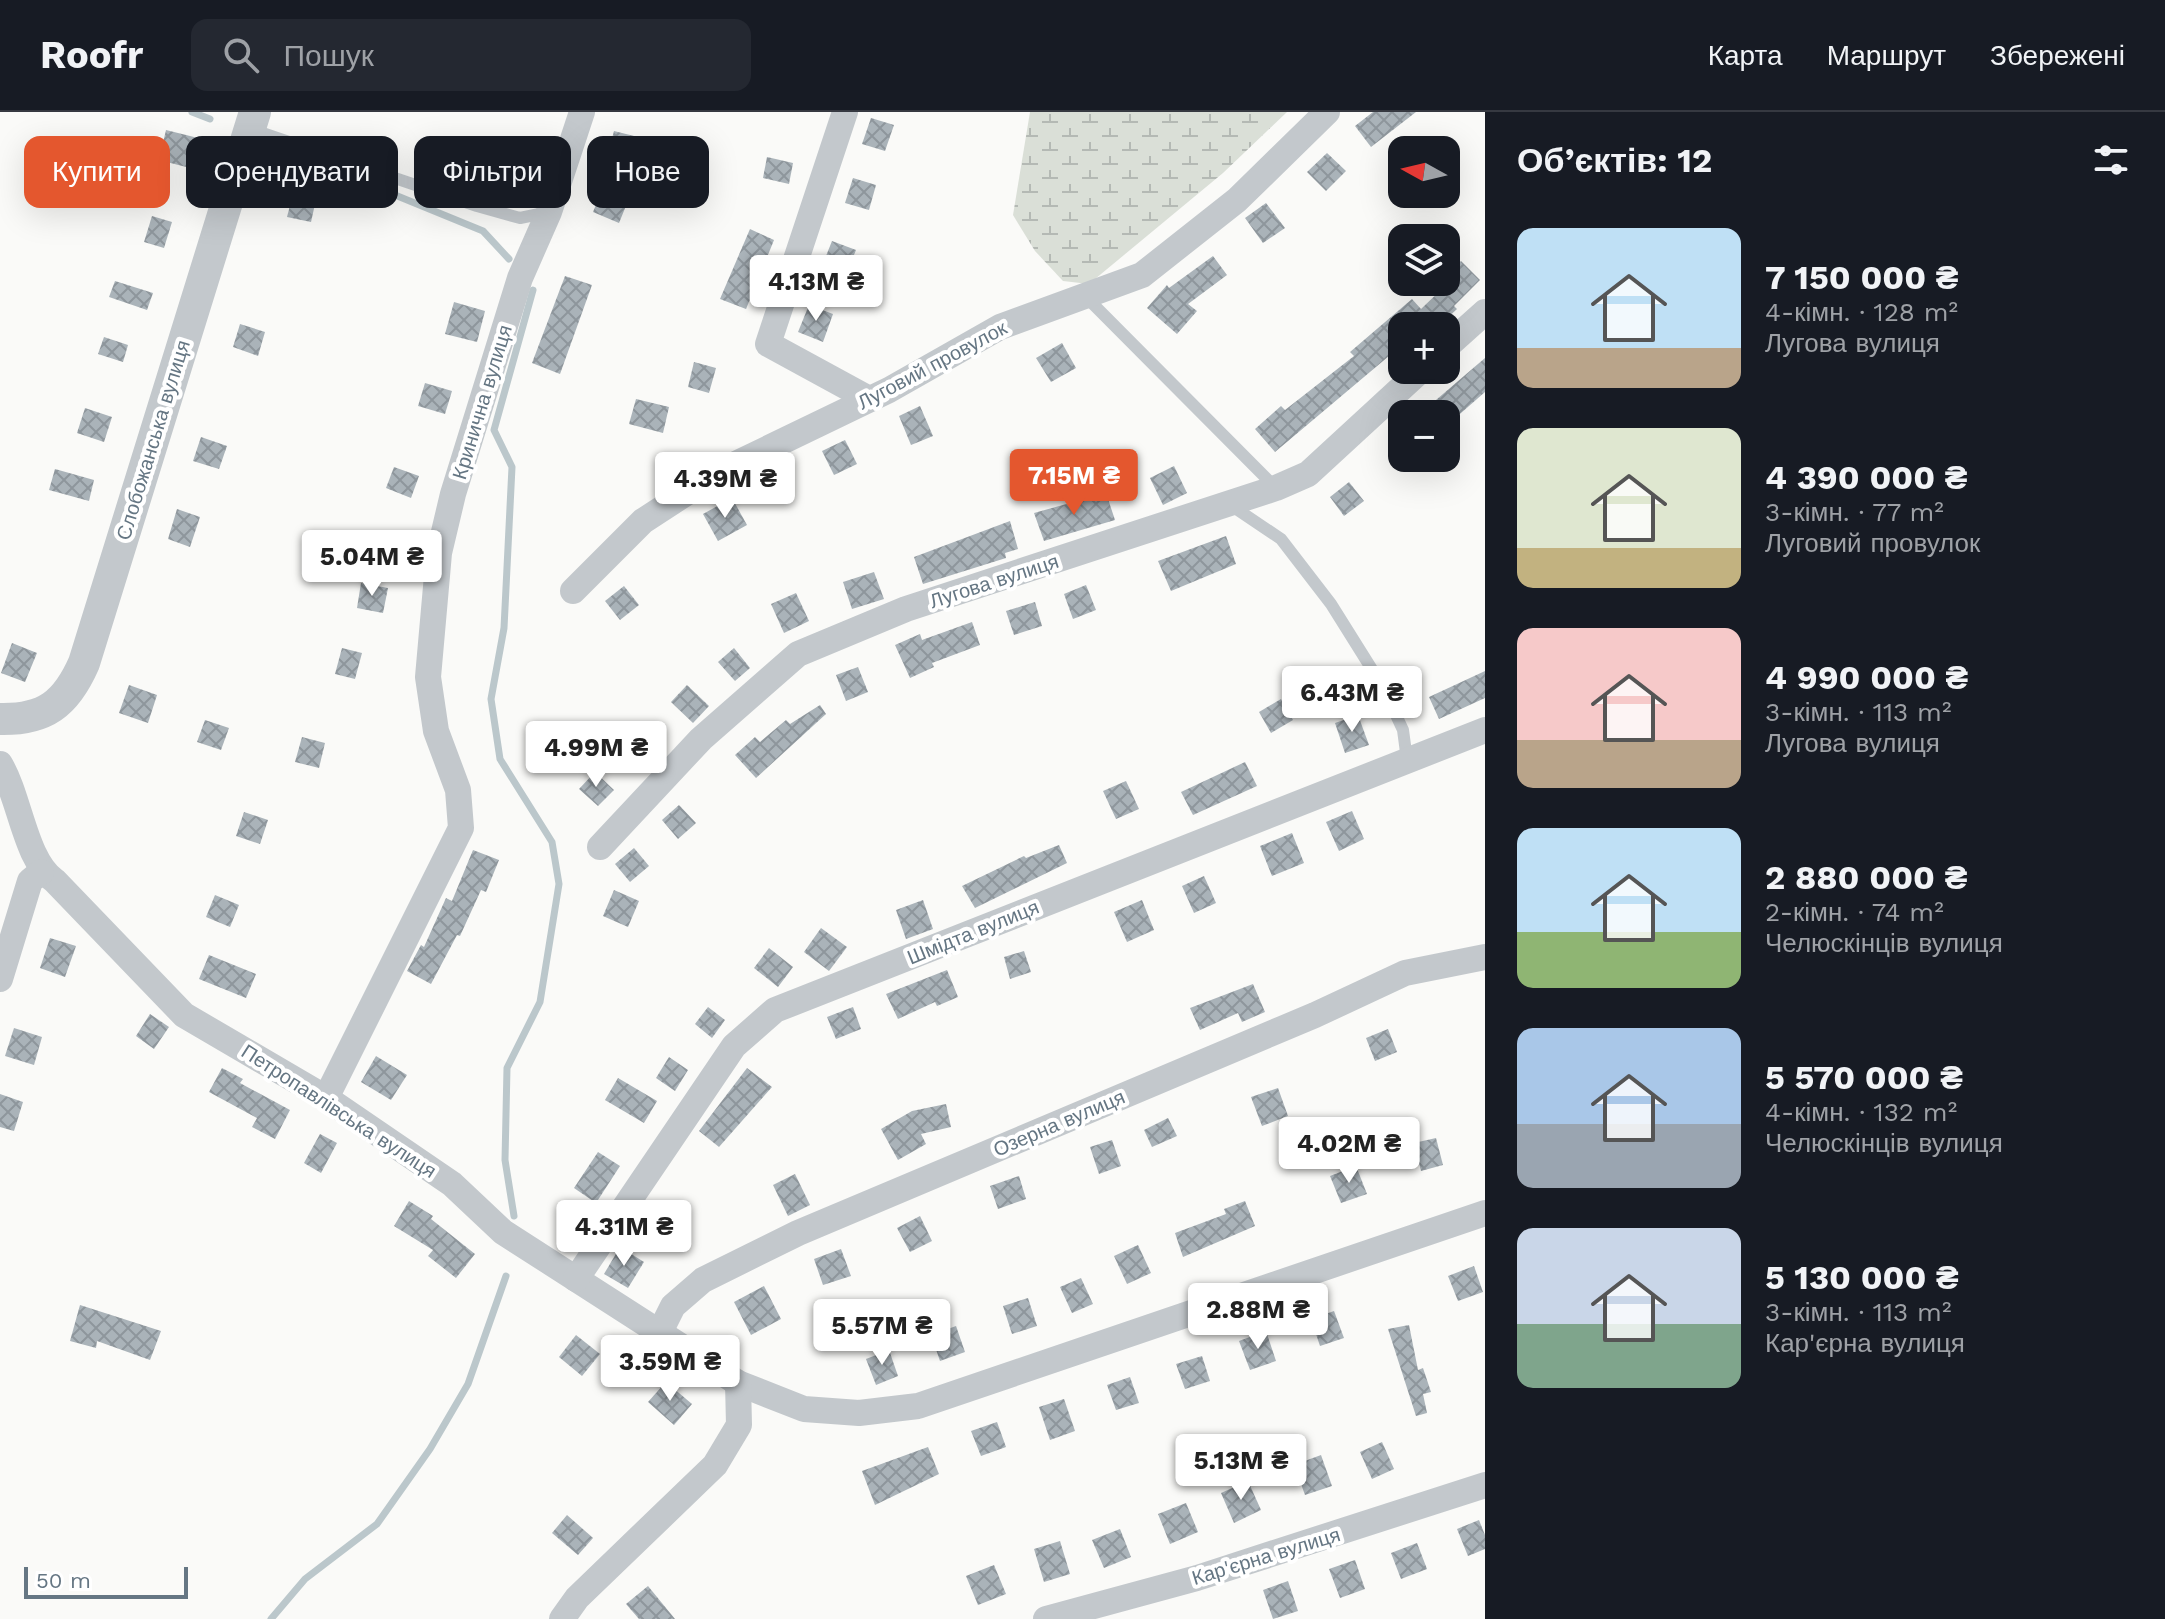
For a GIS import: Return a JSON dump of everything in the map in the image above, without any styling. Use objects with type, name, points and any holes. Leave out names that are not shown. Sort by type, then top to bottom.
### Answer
[{"type":"street","name":"Кринична вулиця","points":[[326,1098],[461,828],[458,790],[436,731],[428,677],[439,553],[453,494],[520,278],[549,212],[582,112]]},
{"type":"street","points":[[845,112],[768,344],[869,399]]},
{"type":"street","name":"Луговий провулок","points":[[573,591],[643,521],[717,473],[869,399],[1000,327],[1142,275],[1237,200],[1327,112]]},
{"type":"street","name":"Слобожанська вулиця","points":[[0,719],[25,719],[53,708],[74,685],[252,120]]},
{"type":"street","points":[[1460,334],[1485,312]]},
{"type":"street","name":"Лугова вулиця","points":[[600,847],[701,739],[798,654],[906,609],[1231,505],[1308,474],[1406,384]]},
{"type":"street","name":"Шмідта вулиця","points":[[576,1279],[734,1046],[775,1010],[1485,730]]},
{"type":"street","points":[[0,764],[9,778],[41,872],[30,881],[0,979]]},
{"type":"street","name":"Петропавлівська вулиця","points":[[41,872],[55,881],[184,1015],[326,1098],[452,1184],[503,1232],[738,1383],[804,1409],[859,1413],[918,1406],[1485,1213]]},
{"type":"street","name":"Озерна вулиця","points":[[660,1332],[673,1306],[703,1280],[798,1233],[1315,1015],[1405,973],[1485,957]]},
{"type":"street","points":[[562,1619],[577,1598],[715,1465],[739,1425],[738,1383]]},
{"type":"street","name":"Кар'єрна вулиця","points":[[1046,1619],[1197,1578],[1485,1485]]},
{"type":"lane","points":[[252,120],[477,206],[520,218],[549,212]]},
{"type":"lane","points":[[1086,297],[1276,488]]},
{"type":"lane","points":[[1231,505],[1281,539],[1331,604],[1383,687],[1403,730],[1407,760]]},
{"type":"green space","points":[[1030,112],[1287,112],[1223,173],[1089,284],[1063,281],[1035,251],[1013,215]]},
{"type":"building","points":[[1373,112],[1416,112],[1371,147],[1355,126]]},
{"type":"building","points":[[871,118],[894,125],[885,151],[862,144]]},
{"type":"building","points":[[166,130],[190,136],[186,136],[186,167],[170,163],[170,136],[165,136]]},
{"type":"building","points":[[614,131],[634,136],[613,136]]},
{"type":"building","points":[[1327,153],[1346,171],[1326,191],[1307,172]]},
{"type":"building","points":[[767,157],[793,163],[789,184],[763,178]]},
{"type":"building","points":[[853,178],[876,185],[869,210],[845,203]]},
{"type":"building","points":[[1266,203],[1285,228],[1263,243],[1245,218]]},
{"type":"building","points":[[289,208],[314,208],[311,222],[287,217]]},
{"type":"building","points":[[595,208],[625,208],[619,223],[593,212]]},
{"type":"building","points":[[152,216],[172,222],[164,248],[144,242]]},
{"type":"building","points":[[750,229],[774,240],[746,309],[720,299]]},
{"type":"building","points":[[832,241],[856,250],[846,275],[822,266]]},
{"type":"building","points":[[1213,256],[1227,275],[1188,304],[1197,311],[1177,334],[1147,308],[1167,285],[1169,288]]},
{"type":"building","points":[[1460,262],[1480,280],[1454,306],[1457,309],[1454,312],[1397,312],[1412,299],[1421,309],[1435,296],[1460,296]]},
{"type":"building","points":[[565,276],[592,285],[560,374],[532,363]]},
{"type":"building","points":[[115,281],[153,293],[147,310],[109,297]]},
{"type":"building","points":[[454,302],[485,311],[477,342],[445,334]]},
{"type":"building","points":[[809,305],[833,314],[823,342],[798,332]]},
{"type":"building","points":[[1388,320],[1388,357],[1275,452],[1255,429],[1281,406],[1285,410],[1354,356],[1350,352]]},
{"type":"building","points":[[240,324],[265,332],[258,356],[233,347]]},
{"type":"building","points":[[104,337],[128,345],[123,362],[98,354]]},
{"type":"building","points":[[1062,343],[1076,368],[1051,382],[1036,358]]},
{"type":"building","points":[[1485,358],[1485,392],[1460,414],[1460,400],[1436,400],[1455,384],[1460,384],[1460,379]]},
{"type":"building","points":[[694,362],[716,368],[709,393],[688,387]]},
{"type":"building","points":[[425,383],[452,391],[445,414],[418,406]]},
{"type":"building","points":[[636,399],[669,407],[663,433],[629,424]]},
{"type":"building","points":[[920,406],[933,436],[911,445],[899,416]]},
{"type":"building","points":[[85,408],[112,417],[104,442],[77,433]]},
{"type":"building","points":[[201,437],[227,446],[219,469],[193,461]]},
{"type":"building","points":[[845,440],[857,464],[834,475],[822,451]]},
{"type":"building","points":[[1174,466],[1187,493],[1163,505],[1150,478]]},
{"type":"building","points":[[394,467],[419,476],[411,498],[386,488]]},
{"type":"building","points":[[55,469],[94,480],[89,501],[49,490]]},
{"type":"building","points":[[1349,482],[1364,501],[1344,516],[1330,497]]},
{"type":"building","points":[[1106,493],[1115,520],[1044,541],[1034,513]]},
{"type":"building","points":[[732,498],[747,525],[718,541],[703,514]]},
{"type":"building","points":[[177,509],[200,517],[190,547],[168,539]]},
{"type":"building","points":[[1010,521],[1018,549],[1005,553],[1006,558],[923,584],[914,557]]},
{"type":"building","points":[[1226,536],[1236,564],[1171,591],[1158,561]]},
{"type":"building","points":[[874,572],[884,599],[852,609],[843,582]]},
{"type":"building","points":[[361,583],[388,588],[383,613],[357,608]]},
{"type":"building","points":[[1086,585],[1096,610],[1073,619],[1064,594]]},
{"type":"building","points":[[624,586],[639,605],[620,620],[605,601]]},
{"type":"building","points":[[796,593],[809,621],[784,633],[771,604]]},
{"type":"building","points":[[1035,602],[1042,626],[1014,635],[1006,611]]},
{"type":"building","points":[[972,622],[980,645],[932,663],[934,667],[910,678],[895,645],[920,634],[922,640]]},
{"type":"building","points":[[12,643],[37,653],[25,682],[1,673]]},
{"type":"building","points":[[342,648],[362,653],[355,679],[335,674]]},
{"type":"building","points":[[734,648],[750,668],[735,681],[718,662]]},
{"type":"building","points":[[858,667],[868,692],[846,701],[836,675]]},
{"type":"building","points":[[1485,671],[1485,698],[1439,719],[1429,697]]},
{"type":"building","points":[[129,685],[157,695],[148,723],[119,713]]},
{"type":"building","points":[[687,685],[709,706],[693,723],[671,702]]},
{"type":"building","points":[[1281,699],[1293,720],[1271,733],[1259,712]]},
{"type":"building","points":[[820,705],[826,714],[756,778],[735,755],[755,737],[760,742],[786,720],[790,724]]},
{"type":"building","points":[[1358,715],[1369,745],[1345,753],[1335,723]]},
{"type":"building","points":[[205,720],[229,728],[221,750],[197,742]]},
{"type":"building","points":[[644,730],[663,747],[648,763],[629,746]]},
{"type":"building","points":[[302,737],[325,743],[319,768],[295,762]]},
{"type":"building","points":[[1245,762],[1257,786],[1193,815],[1181,792]]},
{"type":"building","points":[[595,772],[614,790],[598,806],[579,789]]},
{"type":"building","points":[[1126,781],[1139,809],[1116,819],[1103,791]]},
{"type":"building","points":[[679,805],[696,823],[678,839],[662,820]]},
{"type":"building","points":[[1352,811],[1364,839],[1339,851],[1326,822]]},
{"type":"building","points":[[244,812],[268,820],[260,844],[236,836]]},
{"type":"building","points":[[1292,833],[1304,863],[1272,876],[1260,846]]},
{"type":"building","points":[[1059,845],[1067,863],[975,908],[962,886],[1024,856],[1026,858]]},
{"type":"building","points":[[634,848],[649,866],[630,882],[615,864]]},
{"type":"building","points":[[473,850],[499,860],[486,892],[481,890],[460,936],[457,935],[431,984],[407,971],[421,945],[424,947],[446,898],[452,901]]},
{"type":"building","points":[[1204,876],[1216,903],[1194,913],[1182,886]]},
{"type":"building","points":[[614,890],[639,901],[628,927],[603,916]]},
{"type":"building","points":[[215,895],[239,905],[230,927],[206,917]]},
{"type":"building","points":[[923,900],[933,929],[906,939],[896,910]]},
{"type":"building","points":[[1142,900],[1154,930],[1127,942],[1114,912]]},
{"type":"building","points":[[821,928],[847,947],[829,971],[804,952]]},
{"type":"building","points":[[50,938],[76,946],[65,977],[40,968]]},
{"type":"building","points":[[769,948],[793,967],[778,987],[754,968]]},
{"type":"building","points":[[1024,951],[1031,972],[1010,979],[1004,957]]},
{"type":"building","points":[[209,955],[256,974],[246,998],[199,979]]},
{"type":"building","points":[[947,970],[958,997],[937,1006],[935,1002],[898,1019],[886,994]]},
{"type":"building","points":[[1253,984],[1265,1012],[1242,1022],[1238,1013],[1200,1030],[1190,1008]]},
{"type":"building","points":[[708,1007],[725,1020],[712,1038],[695,1024]]},
{"type":"building","points":[[853,1007],[861,1029],[836,1039],[827,1017]]},
{"type":"building","points":[[150,1014],[169,1027],[154,1049],[136,1036]]},
{"type":"building","points":[[14,1028],[42,1037],[34,1065],[5,1056]]},
{"type":"building","points":[[1388,1029],[1397,1052],[1375,1061],[1366,1038]]},
{"type":"building","points":[[376,1056],[407,1075],[391,1100],[361,1082]]},
{"type":"building","points":[[669,1057],[688,1070],[675,1091],[656,1078]]},
{"type":"building","points":[[222,1068],[243,1079],[240,1083],[290,1110],[275,1139],[252,1127],[257,1118],[209,1092]]},
{"type":"building","points":[[747,1068],[772,1087],[719,1147],[699,1131]]},
{"type":"building","points":[[618,1078],[657,1101],[644,1123],[605,1100]]},
{"type":"building","points":[[1278,1088],[1288,1116],[1262,1126],[1251,1097]]},
{"type":"building","points":[[0,1094],[23,1102],[14,1131],[0,1127]]},
{"type":"building","points":[[946,1104],[951,1127],[921,1134],[926,1144],[898,1160],[881,1129],[912,1111]]},
{"type":"building","points":[[1168,1118],[1177,1136],[1152,1147],[1144,1130]]},
{"type":"building","points":[[320,1134],[337,1143],[321,1173],[304,1163]]},
{"type":"building","points":[[1436,1138],[1443,1165],[1421,1171],[1414,1143]]},
{"type":"building","points":[[1112,1140],[1121,1166],[1099,1174],[1090,1147]]},
{"type":"building","points":[[598,1152],[620,1166],[596,1203],[574,1188]]},
{"type":"building","points":[[1356,1166],[1367,1194],[1341,1203],[1330,1176]]},
{"type":"building","points":[[795,1174],[810,1205],[788,1216],[773,1185]]},
{"type":"building","points":[[1019,1176],[1026,1199],[998,1209],[990,1186]]},
{"type":"building","points":[[409,1201],[433,1216],[431,1219],[475,1254],[456,1278],[428,1256],[433,1250],[394,1226]]},
{"type":"building","points":[[1245,1201],[1255,1226],[1183,1257],[1175,1233],[1226,1214],[1224,1209]]},
{"type":"building","points":[[920,1216],[932,1241],[910,1252],[897,1228]]},
{"type":"building","points":[[1138,1245],[1151,1273],[1127,1284],[1114,1256]]},
{"type":"building","points":[[620,1247],[644,1262],[628,1288],[604,1274]]},
{"type":"building","points":[[841,1249],[851,1276],[823,1285],[814,1259]]},
{"type":"building","points":[[1474,1266],[1483,1292],[1458,1301],[1448,1276]]},
{"type":"building","points":[[1081,1278],[1093,1304],[1072,1313],[1060,1287]]},
{"type":"building","points":[[764,1286],[781,1319],[751,1335],[734,1302]]},
{"type":"building","points":[[1028,1298],[1037,1326],[1012,1334],[1003,1306]]},
{"type":"building","points":[[80,1305],[161,1331],[150,1360],[97,1341],[96,1348],[70,1341]]},
{"type":"building","points":[[1334,1311],[1344,1338],[1320,1346],[1311,1319]]},
{"type":"building","points":[[1409,1325],[1418,1370],[1423,1368],[1431,1392],[1423,1394],[1427,1413],[1416,1416],[1388,1329]]},
{"type":"building","points":[[956,1326],[965,1352],[940,1361],[931,1335]]},
{"type":"building","points":[[1266,1331],[1276,1361],[1250,1370],[1239,1341]]},
{"type":"building","points":[[576,1335],[600,1354],[582,1376],[559,1357]]},
{"type":"building","points":[[889,1350],[898,1376],[876,1385],[866,1359]]},
{"type":"building","points":[[1202,1356],[1210,1381],[1185,1389],[1176,1364]]},
{"type":"building","points":[[1130,1377],[1139,1403],[1116,1410],[1107,1385]]},
{"type":"building","points":[[666,1382],[692,1404],[674,1425],[648,1402]]},
{"type":"building","points":[[1064,1399],[1075,1431],[1050,1440],[1039,1407]]},
{"type":"building","points":[[997,1422],[1006,1447],[981,1456],[971,1431]]},
{"type":"building","points":[[1382,1442],[1394,1469],[1372,1479],[1360,1452]]},
{"type":"building","points":[[928,1447],[939,1474],[875,1505],[862,1471]]},
{"type":"building","points":[[1321,1455],[1332,1486],[1305,1495],[1294,1465]]},
{"type":"building","points":[[1248,1481],[1261,1510],[1234,1523],[1221,1493]]},
{"type":"building","points":[[1186,1503],[1198,1532],[1170,1544],[1158,1514]]},
{"type":"building","points":[[567,1515],[593,1538],[578,1555],[552,1533]]},
{"type":"building","points":[[1479,1520],[1485,1535],[1485,1549],[1468,1556],[1457,1529]]},
{"type":"building","points":[[1120,1529],[1131,1557],[1104,1568],[1092,1540]]},
{"type":"building","points":[[1060,1541],[1070,1574],[1044,1582],[1034,1549]]},
{"type":"building","points":[[1417,1543],[1427,1569],[1401,1579],[1391,1553]]},
{"type":"building","points":[[1355,1560],[1365,1589],[1340,1598],[1329,1569]]},
{"type":"building","points":[[994,1565],[1006,1594],[978,1605],[966,1576]]},
{"type":"building","points":[[1288,1581],[1298,1611],[1273,1619],[1263,1590]]},
{"type":"building","points":[[648,1586],[675,1619],[639,1619],[626,1604]]},
{"type":"waterway","points":[[192,112],[210,119]]},
{"type":"waterway","points":[[398,196],[483,231],[509,259]]},
{"type":"waterway","points":[[514,1216],[505,1160],[507,1068],[540,1002],[559,884],[552,842],[500,759],[491,699],[504,628],[512,467],[494,430],[533,290]]},
{"type":"waterway","points":[[271,1619],[305,1579],[377,1524],[430,1449],[468,1384],[506,1276]]}]
